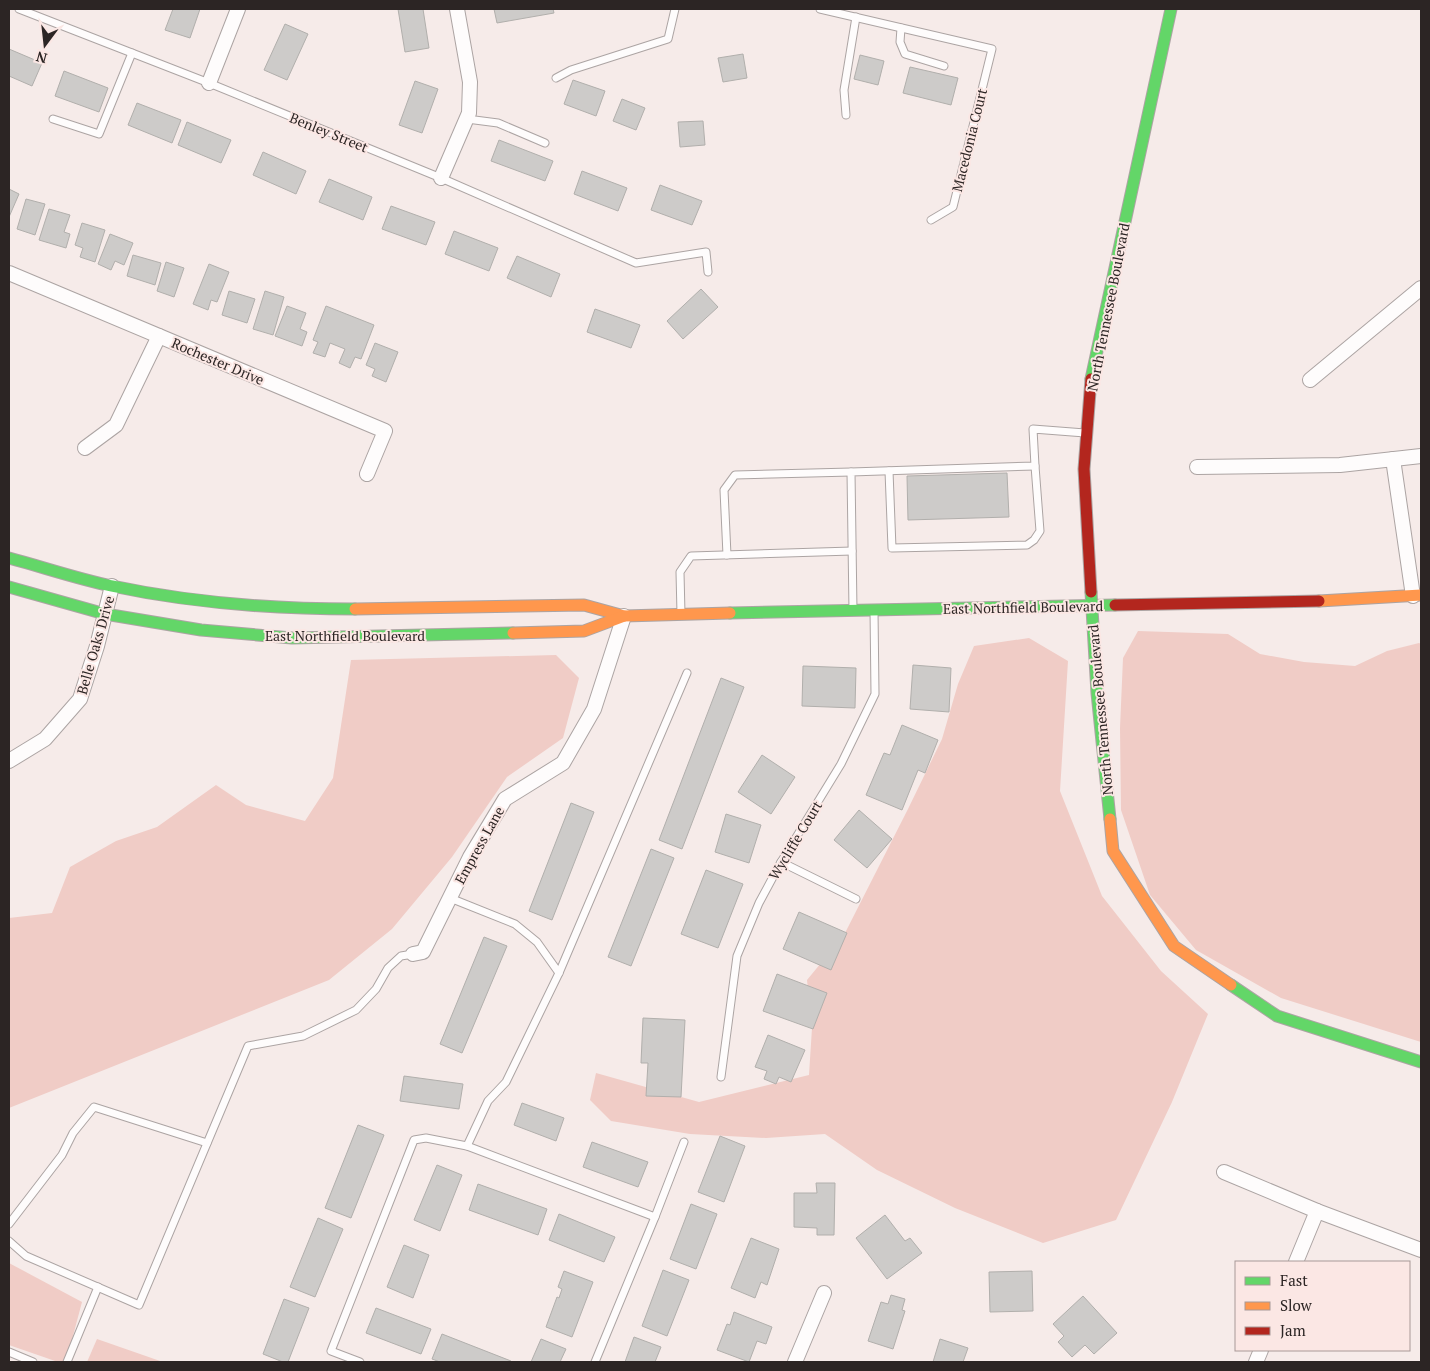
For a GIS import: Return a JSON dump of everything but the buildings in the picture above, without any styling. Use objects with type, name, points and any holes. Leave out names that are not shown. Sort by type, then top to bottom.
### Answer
[{"type":"main road","name":"North Tennessee Boulevard","points":[[1171,9],[1091,375],[1084,468],[1097,692],[1113,851],[1174,946],[1277,1016],[1421,1062]]},
{"type":"main road","name":"East Northfield Boulevard","points":[[9,558],[112,586],[210,602],[318,609],[584,606],[624,616],[1344,601],[1417,595]]},
{"type":"main road","name":"East Northfield Boulevard","points":[[9,587],[105,614],[201,630],[292,638],[584,631],[624,616]]},
{"type":"street","points":[[209,83],[238,9]]},
{"type":"street","points":[[441,178],[469,113],[470,82],[457,9]]},
{"type":"street","name":"Rochester Drive","points":[[9,272],[385,431],[367,474]]},
{"type":"street","points":[[1310,380],[1421,288]]},
{"type":"street","points":[[84,448],[116,425],[159,336]]},
{"type":"street","points":[[1197,468],[1340,465],[1421,456]]},
{"type":"street","points":[[1393,459],[1417,595]]},
{"type":"street","name":"Belle Oaks Drive","points":[[9,761],[45,740],[80,699],[97,646],[112,586]]},
{"type":"street","name":"Empress Lane","points":[[413,954],[423,952],[470,856],[505,799],[563,762],[594,709],[624,616]]},
{"type":"street","points":[[1224,1172],[1317,1211],[1421,1250]]},
{"type":"street","points":[[1296,1261],[1317,1211]]},
{"type":"street","points":[[795,1362],[824,1293]]},
{"type":"lane","name":"Benley Street","points":[[19,9],[209,83],[441,178],[636,263],[706,252],[708,272]]},
{"type":"lane","points":[[556,78],[570,70],[668,39],[676,9]]},
{"type":"lane","points":[[820,9],[901,28],[900,42],[905,54],[944,66]]},
{"type":"lane","points":[[846,114],[844,90],[856,17]]},
{"type":"lane","name":"Macedonia Court","points":[[901,28],[992,49],[953,207],[930,220]]},
{"type":"lane","points":[[53,119],[98,134],[132,53]]},
{"type":"lane","points":[[467,119],[498,123],[545,143]]},
{"type":"lane","points":[[889,471],[892,548],[1027,546],[1040,531],[1034,466],[1033,429],[1087,433]]},
{"type":"lane","points":[[727,555],[724,490],[735,475],[1034,466]]},
{"type":"lane","points":[[850,472],[853,610]]},
{"type":"lane","points":[[681,614],[680,572],[692,556],[852,551]]},
{"type":"lane","name":"Wycliffe Court","points":[[721,1077],[737,956],[760,902],[780,862],[841,764],[875,694],[874,610]]},
{"type":"lane","points":[[467,1146],[488,1101],[506,1082],[559,973],[687,673]]},
{"type":"lane","points":[[780,862],[856,899]]},
{"type":"lane","points":[[450,898],[515,924],[537,942],[559,973]]},
{"type":"lane","points":[[9,1241],[26,1256],[139,1305],[248,1046],[303,1036],[356,1010],[376,989],[388,968],[401,956],[413,954]]},
{"type":"lane","points":[[9,1224],[62,1155],[73,1133],[94,1107],[208,1143]]},
{"type":"lane","points":[[360,1362],[331,1351],[414,1140],[426,1138],[467,1146],[655,1217]]},
{"type":"lane","points":[[595,1362],[684,1142]]},
{"type":"lane","points":[[66,1362],[98,1287]]},
{"type":"lane","points":[[9,1352],[33,1362]]},
{"type":"shaded area","points":[[1138,631],[1228,634],[1260,654],[1304,662],[1355,666],[1387,651],[1421,644],[1421,1042],[1281,998],[1196,950],[1150,895],[1121,810],[1120,728],[1123,658]]},
{"type":"shaded area","points":[[1029,638],[1068,661],[1060,791],[1102,896],[1161,971],[1208,1014],[1172,1102],[1116,1220],[1043,1243],[955,1208],[877,1170],[825,1134],[766,1138],[690,1134],[611,1121],[590,1100],[596,1073],[699,1102],[809,1075],[812,1028],[807,980],[844,935],[908,809],[942,739],[958,684],[974,646]]},
{"type":"shaded area","points":[[556,655],[579,678],[563,738],[507,777],[452,857],[392,929],[329,980],[9,1108],[9,918],[52,913],[70,867],[116,841],[157,827],[216,785],[246,805],[305,821],[333,778],[351,660]]},
{"type":"shaded area","points":[[9,1263],[82,1302],[66,1362],[58,1362],[9,1345]]},
{"type":"shaded area","points":[[97,1339],[163,1362],[87,1362]]},
{"type":"traffic: fast","points":[[1091,379],[1171,9]]},
{"type":"traffic: fast","points":[[9,558],[99,583],[172,597],[233,604],[355,609]]},
{"type":"traffic: fast","points":[[9,587],[105,614],[201,630],[292,638],[513,633]]},
{"type":"traffic: fast","points":[[1091,592],[1097,693],[1110,819]]},
{"type":"traffic: fast","points":[[730,613],[1115,605]]},
{"type":"traffic: fast","points":[[1231,985],[1277,1016],[1421,1062]]},
{"type":"traffic: slow","points":[[1319,601],[1421,595]]},
{"type":"traffic: slow","points":[[355,609],[584,605],[624,616],[730,613]]},
{"type":"traffic: slow","points":[[513,633],[584,631],[624,616]]},
{"type":"traffic: slow","points":[[1110,819],[1113,851],[1174,946],[1231,985]]},
{"type":"traffic: jam","points":[[1091,379],[1084,469],[1091,592]]},
{"type":"traffic: jam","points":[[1115,605],[1319,601]]}]
